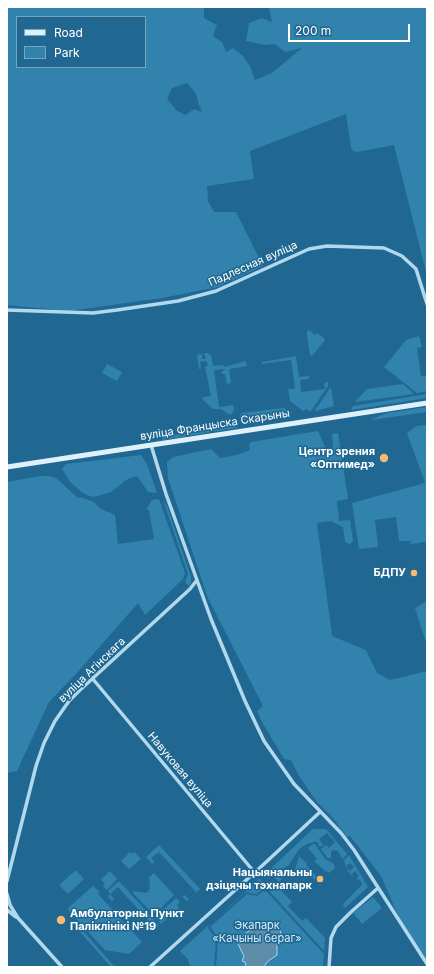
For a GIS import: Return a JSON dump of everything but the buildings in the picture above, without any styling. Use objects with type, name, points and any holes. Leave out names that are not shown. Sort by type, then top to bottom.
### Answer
[{"type":"main road","name":"вуліца Францыска Скарыны","points":[[7,467],[427,403]]},
{"type":"street","name":"Падлесная вуліца","points":[[7,310],[93,313],[178,301],[216,291],[309,249],[327,246],[384,248],[402,256],[416,269],[427,304]]},
{"type":"street","points":[[151,445],[158,472],[197,580],[234,674],[264,741],[294,784],[347,842],[427,964]]},
{"type":"street","name":"вуліца Агінскага","points":[[7,881],[32,780],[44,743],[53,724],[63,709],[92,678],[190,589],[197,580]]},
{"type":"street","name":"Навуковая вуліца","points":[[92,678],[255,873]]},
{"type":"street","points":[[150,967],[255,873],[320,812]]},
{"type":"street","name":"вуліца Агінскага","points":[[7,869],[12,862]]},
{"type":"street","points":[[329,967],[331,938],[336,927],[378,888]]},
{"type":"street","points":[[7,894],[12,909],[18,918],[62,967]]},
{"type":"street","points":[[7,910],[18,918]]},
{"type":"green space","points":[[7,7],[204,7],[204,18],[217,25],[213,36],[222,42],[226,52],[233,48],[243,56],[250,66],[255,80],[272,73],[302,48],[285,52],[275,44],[265,45],[246,41],[249,23],[262,18],[272,22],[269,7],[427,7],[427,276],[394,145],[357,152],[353,151],[351,148],[346,114],[250,151],[254,179],[207,186],[208,201],[214,212],[236,212],[263,266],[218,287],[162,298],[69,311],[7,305]],"holes":[[[187,83],[196,94],[202,112],[194,109],[186,115],[177,111],[167,99],[172,88]]]},
{"type":"green space","points":[[309,330],[315,335],[317,333],[325,340],[312,356],[310,355],[307,336],[307,332]]},
{"type":"green space","points":[[419,336],[422,347],[417,348],[421,376],[427,376],[427,391],[417,393],[384,367],[406,340]]},
{"type":"green space","points":[[204,353],[211,355],[213,366],[223,365],[224,367],[246,361],[247,366],[229,369],[231,383],[227,384],[225,374],[222,374],[222,371],[225,369],[214,370],[219,407],[233,405],[234,409],[232,414],[228,414],[221,409],[213,409],[203,400],[203,397],[211,396],[205,367],[208,365],[206,361],[200,362],[201,369],[199,369],[197,355],[202,354],[202,359],[206,359]]},
{"type":"green space","points":[[296,356],[299,377],[309,376],[309,379],[300,380],[301,392],[325,389],[324,384],[328,382],[328,386],[311,411],[308,411],[307,409],[303,411],[290,401],[288,389],[294,389],[295,387],[291,360],[262,364],[262,362]]},
{"type":"green space","points":[[107,364],[122,372],[117,381],[102,373]]},
{"type":"green space","points":[[403,384],[414,394],[355,402],[367,389]]},
{"type":"green space","points":[[331,387],[334,406],[315,411],[315,410]]},
{"type":"green space","points":[[427,394],[427,398],[351,410],[353,406]]},
{"type":"green space","points":[[427,407],[427,412],[372,420],[387,413]]},
{"type":"green space","points":[[284,408],[292,413],[240,421],[240,415],[242,413]]},
{"type":"green space","points":[[237,425],[236,428],[163,440],[161,437]]},
{"type":"green space","points":[[427,425],[427,545],[426,542],[410,544],[412,541],[399,541],[396,517],[375,520],[378,547],[359,549],[352,503],[425,483],[407,433],[416,426]]},
{"type":"green space","points":[[318,431],[326,449],[333,448],[332,434],[338,433],[348,499],[337,501],[339,521],[350,520],[353,541],[350,544],[345,542],[343,527],[331,521],[317,523],[332,636],[366,650],[377,673],[390,680],[427,671],[427,962],[400,920],[381,876],[350,836],[347,837],[333,818],[317,802],[299,776],[291,760],[284,759],[262,722],[257,711],[263,706],[207,596],[168,478],[167,462],[173,457],[211,449],[220,458],[237,455],[250,450],[249,444],[251,442]]},
{"type":"green space","points":[[141,455],[147,464],[157,493],[148,492],[137,476],[126,480],[111,492],[94,497],[89,496],[70,482],[62,469],[66,464]]},
{"type":"green space","points":[[40,476],[50,476],[56,478],[78,498],[80,497],[94,502],[101,509],[115,515],[118,544],[154,539],[149,510],[146,510],[152,500],[159,499],[185,573],[183,579],[145,615],[138,603],[75,675],[49,702],[17,771],[7,773],[7,482]]},
{"type":"green space","points":[[163,500],[167,506],[191,577],[191,583],[189,586],[185,582],[188,574]]},
{"type":"green space","points":[[427,601],[427,646],[415,608]]},
{"type":"green space","points":[[313,829],[326,829],[347,854],[342,859],[338,851],[333,850],[331,852],[331,858],[326,856],[321,849],[326,845],[329,848],[335,842],[327,833],[319,839],[323,845],[320,847],[317,842],[314,842],[299,849],[288,866],[279,870],[279,876],[282,879],[279,882],[273,876],[276,873],[273,869],[269,872],[269,874],[267,872]]},
{"type":"green space","points":[[315,844],[325,859],[334,864],[335,868],[329,873],[314,861],[317,859],[308,848]]},
{"type":"green space","points":[[159,845],[200,889],[187,901],[182,897],[185,895],[189,899],[196,892],[159,852],[151,858],[155,862],[152,864],[146,857]]},
{"type":"green space","points":[[130,852],[132,854],[135,852],[141,859],[129,869],[121,861]]},
{"type":"green space","points":[[349,855],[368,887],[345,908],[343,906],[344,903],[362,885],[360,880],[356,879],[359,876],[355,871],[352,876],[347,870],[348,869],[350,871],[354,867],[350,863],[346,866],[346,868],[344,860]]},
{"type":"green space","points":[[299,856],[318,878],[315,880],[306,871],[295,870]]},
{"type":"green space","points":[[76,870],[84,879],[68,894],[59,885]]},
{"type":"green space","points":[[110,871],[117,879],[107,890],[103,886],[105,884],[101,879]]},
{"type":"green space","points":[[154,873],[174,895],[154,915],[133,893],[134,891],[148,892],[150,888],[149,877]]},
{"type":"green space","points":[[260,878],[265,888],[256,894],[246,892],[214,921]]},
{"type":"green space","points":[[119,881],[159,925],[156,929],[118,887],[110,894],[108,891]]},
{"type":"green space","points":[[93,886],[100,892],[98,894],[142,942],[129,954],[105,950],[68,910],[68,908]]},
{"type":"green space","points":[[277,886],[292,902],[288,906],[302,921],[306,918],[325,938],[324,951],[270,892]]},
{"type":"green space","name":"Экапарк «Качыны бераг»","points":[[263,891],[267,892],[324,954],[323,967],[216,967],[218,937],[211,926],[247,894],[257,896]]},
{"type":"green space","points":[[110,894],[114,899],[112,901],[108,897]]},
{"type":"green space","points":[[373,897],[382,908],[362,924],[353,913]]},
{"type":"green space","points":[[176,898],[180,902],[177,905],[179,908],[161,924],[155,917]]},
{"type":"green space","points":[[211,923],[208,927],[209,930],[216,938],[214,967],[190,967],[188,959],[180,951]]},
{"type":"green space","points":[[80,932],[84,932],[115,967],[111,967]]},
{"type":"shaded area","points":[[259,924],[275,924],[280,930],[281,934],[277,945],[277,955],[267,962],[264,967],[246,967],[245,962],[242,961],[244,956],[238,944],[242,937],[252,928]]},
{"type":"place","name":"Центр зрения «Оптимед»","points":[[384,458]]},
{"type":"place","name":"БДПУ","points":[[414,573]]},
{"type":"place","name":"Нацыянальны дзіцячы тэхнапарк","points":[[320,879]]},
{"type":"place","name":"Амбулаторны Пункт Паліклінікі №19","points":[[61,920]]}]
